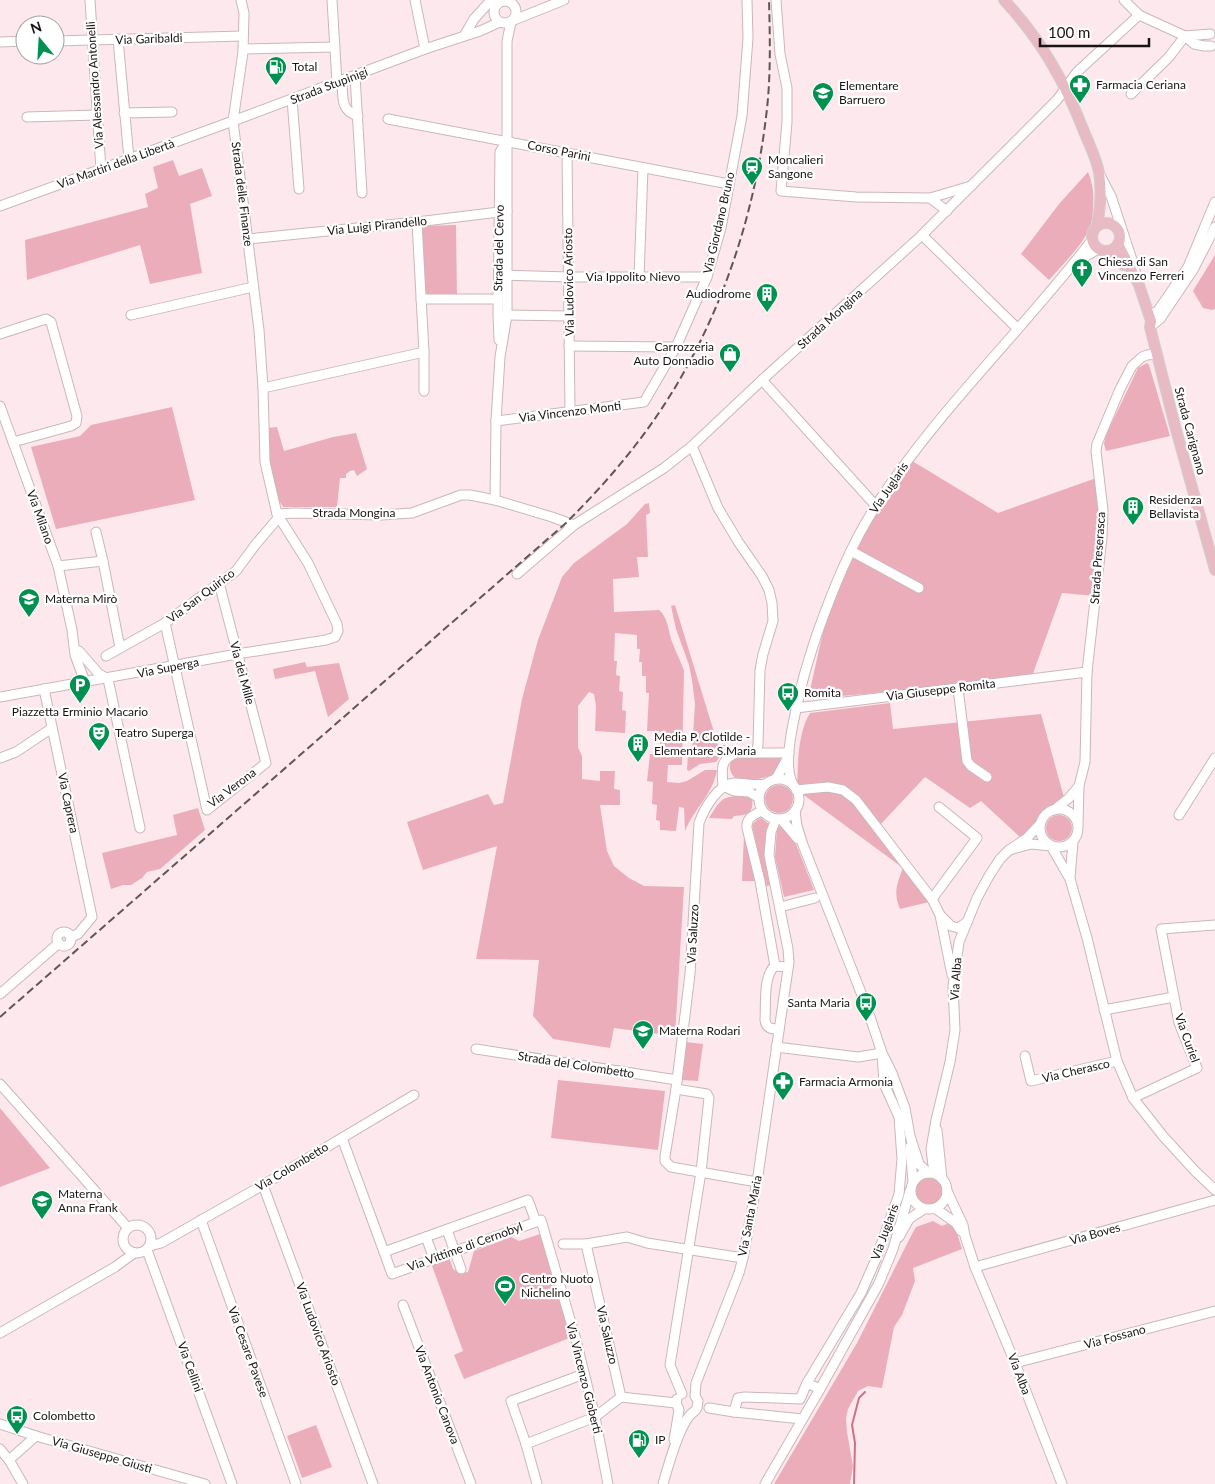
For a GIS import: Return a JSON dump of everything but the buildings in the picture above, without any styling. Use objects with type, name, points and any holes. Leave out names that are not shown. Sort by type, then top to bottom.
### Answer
[{"type":"main road","name":"Strada Carignano","points":[[1004,0],[1020,17],[1052,63],[1066,89],[1084,132],[1099,172],[1101,200],[1097,226]]},
{"type":"main road","name":"Strada Carignano","points":[[1101,200],[1112,225]]},
{"type":"main road","points":[[1112,225],[1119,232],[1118,244],[1114,248],[1099,247],[1093,232],[1097,226],[1112,225]]},
{"type":"main road","name":"Strada Carignano","points":[[1118,244],[1135,276],[1149,314],[1150,328],[1175,426],[1215,570]]},
{"type":"main road","name":"Strada Carignano","points":[[1099,247],[1116,256],[1128,274],[1135,289],[1145,322],[1150,328]]},
{"type":"street","name":"Via Alessandro Antonelli","points":[[90,0],[101,170]]},
{"type":"street","name":"Strada delle Finanze","points":[[241,0],[244,13],[243,49],[233,122],[259,330],[265,462],[278,515],[308,563],[337,624],[338,631],[335,637]]},
{"type":"street","points":[[332,0],[339,82],[346,110],[358,116]]},
{"type":"street","points":[[415,0],[425,49]]},
{"type":"street","points":[[464,36],[474,19],[491,0]]},
{"type":"street","name":"Strada Stupinigi","points":[[233,122],[425,49],[564,0]]},
{"type":"street","name":"Via Giordano Bruno","points":[[644,402],[676,347],[707,276],[721,228],[742,116],[748,38],[747,0]]},
{"type":"street","points":[[776,0],[787,88],[787,114],[781,191],[856,197],[930,198],[972,186]]},
{"type":"street","points":[[1124,0],[1139,14],[1185,36],[1194,44],[1213,46]]},
{"type":"street","points":[[507,19],[494,14],[495,6],[500,2],[508,1]]},
{"type":"street","name":"Strada del Cervo","points":[[495,500],[496,421],[502,315],[503,211],[507,141],[507,19],[515,6],[508,1]]},
{"type":"street","name":"Strada Mongina","points":[[517,574],[574,525],[664,468],[692,446],[947,211],[1056,100],[1077,72],[1139,14]]},
{"type":"street","points":[[1131,94],[1169,57],[1185,36],[1213,33]]},
{"type":"street","points":[[1213,33],[1208,40],[1213,46]]},
{"type":"street","name":"Via Garibaldi","points":[[65,41],[243,36]]},
{"type":"street","points":[[118,40],[129,159]]},
{"type":"street","points":[[0,42],[15,42]]},
{"type":"street","points":[[243,49],[335,47]]},
{"type":"street","points":[[355,76],[362,194]]},
{"type":"street","points":[[292,99],[299,189]]},
{"type":"street","points":[[124,113],[172,112]]},
{"type":"street","points":[[27,117],[97,116]]},
{"type":"street","name":"Corso Parini","points":[[388,119],[729,184]]},
{"type":"street","name":"Via Martiri della Libertà","points":[[0,206],[233,122]]},
{"type":"street","name":"Via Ludovico Ariosto","points":[[567,153],[570,412]]},
{"type":"street","points":[[639,277],[644,168]]},
{"type":"street","name":"Strada Carignano","points":[[1099,172],[1111,196],[1135,269],[1135,276]]},
{"type":"street","points":[[930,198],[947,211]]},
{"type":"street","points":[[1149,314],[1157,312],[1188,267],[1215,202]]},
{"type":"street","name":"Via Luigi Pirandello","points":[[248,239],[417,222],[503,211]]},
{"type":"street","points":[[417,222],[424,352],[424,391]]},
{"type":"street","points":[[1150,328],[1160,319],[1193,270],[1215,228]]},
{"type":"street","points":[[922,235],[1017,328]]},
{"type":"street","name":"Via Juglaris","points":[[795,787],[789,771],[788,755],[804,673],[831,596],[851,550],[876,506],[909,459],[1017,328],[1074,264],[1099,247]]},
{"type":"street","name":"Strada del Cervo","points":[[502,315],[498,299],[503,275]]},
{"type":"street","name":"Via Ippolito Nievo","points":[[503,275],[568,277],[707,276]]},
{"type":"street","points":[[131,315],[253,287]]},
{"type":"street","points":[[421,299],[498,299]]},
{"type":"street","points":[[502,315],[569,316]]},
{"type":"street","points":[[0,334],[46,319],[51,322],[77,416],[76,423],[71,426],[13,442]]},
{"type":"street","points":[[569,346],[676,347]]},
{"type":"street","points":[[263,388],[424,352]]},
{"type":"street","name":"Strada Preserasca","points":[[1078,826],[1079,786],[1085,762],[1087,672],[1102,536],[1102,510],[1096,452],[1098,440],[1132,366],[1142,357],[1157,354]]},
{"type":"street","points":[[762,380],[876,506]]},
{"type":"street","name":"Via Vincenzo Monti","points":[[496,421],[644,402]]},
{"type":"street","name":"Via Milano","points":[[0,406],[58,566],[72,630],[75,655],[89,682]]},
{"type":"street","points":[[692,446],[718,508],[770,590],[773,620],[760,670],[758,745],[756,752]]},
{"type":"street","name":"Strada Mongina","points":[[278,515],[295,513],[404,514],[421,510],[461,495],[470,495],[495,500],[574,525]]},
{"type":"street","name":"Via San Quirico","points":[[106,656],[165,623],[236,571],[278,515]]},
{"type":"street","points":[[96,532],[120,648]]},
{"type":"street","points":[[851,550],[920,588]]},
{"type":"street","points":[[58,566],[103,561]]},
{"type":"street","name":"Via dei Mille","points":[[219,583],[266,763]]},
{"type":"street","name":"Via Verona","points":[[165,623],[207,810],[266,763]]},
{"type":"street","name":"Via Milano","points":[[72,630],[89,682]]},
{"type":"street","name":"Via Superga","points":[[0,697],[335,637]]},
{"type":"street","points":[[79,650],[99,674],[108,679],[140,828]]},
{"type":"street","points":[[71,685],[77,677],[79,665]]},
{"type":"street","name":"Via Giuseppe Romita","points":[[796,708],[1087,672]]},
{"type":"street","points":[[958,688],[967,761],[970,766],[987,777]]},
{"type":"street","name":"Via Caprera","points":[[0,994],[59,943],[67,945],[70,937],[78,934],[92,918],[44,689]]},
{"type":"street","points":[[0,758],[16,752],[52,728]]},
{"type":"street","points":[[723,786],[723,764],[729,756],[736,753],[756,752],[788,755]]},
{"type":"street","name":"Via Juglaris","points":[[776,780],[788,755]]},
{"type":"street","points":[[1213,761],[1215,774]]},
{"type":"street","points":[[1179,815],[1213,761]]},
{"type":"street","points":[[723,786],[734,783],[758,786],[776,780],[788,782],[795,787],[843,790],[856,800],[932,899],[940,914],[951,926],[958,928],[967,922]]},
{"type":"street","points":[[766,784],[760,792],[759,803],[762,811],[770,818],[778,819],[792,815],[795,810],[799,799],[795,787]]},
{"type":"street","points":[[723,786],[754,793],[759,798]]},
{"type":"street","name":"Via Saluzzo","points":[[723,786],[710,802],[699,823],[690,974],[665,1161],[670,1167],[757,1182]]},
{"type":"street","points":[[1079,786],[1069,798],[1043,818],[1040,824],[1040,831],[1070,879],[1087,938],[1117,1061],[1132,1098],[1169,1143],[1215,1190]]},
{"type":"street","points":[[932,899],[977,838],[939,807]]},
{"type":"street","points":[[1009,850],[1031,844],[1059,847],[1066,846],[1072,842],[1077,834],[1078,826],[1076,819],[1067,811],[1061,809],[1054,810]]},
{"type":"street","name":"Via Juglaris","points":[[795,810],[797,826],[803,845],[882,1053],[892,1072],[905,1108],[910,1136],[919,1164],[931,1173]]},
{"type":"street","points":[[762,811],[749,818],[746,824],[765,906],[775,966]]},
{"type":"street","name":"Via Juglaris","points":[[778,819],[803,845]]},
{"type":"street","name":"Via Santa Maria","points":[[672,1452],[684,1426],[697,1408],[696,1383],[739,1273],[757,1182],[788,968],[788,949],[769,855],[771,832],[778,819]]},
{"type":"street","name":"Via Alba","points":[[931,1173],[931,1148],[955,1030],[953,986],[959,942],[977,898],[1000,859],[1009,850],[1027,838],[1040,824]]},
{"type":"street","points":[[1070,879],[1072,842]]},
{"type":"street","points":[[765,906],[815,898]]},
{"type":"street","points":[[940,914],[953,986]]},
{"type":"street","name":"Via Curiel","points":[[1132,1098],[1197,1068],[1179,1023],[1161,929],[1215,925]]},
{"type":"street","points":[[944,937],[953,944],[959,942]]},
{"type":"street","points":[[779,1030],[766,1026],[767,978],[770,970],[775,966],[788,968]]},
{"type":"street","name":"Via Curiel","points":[[1104,1010],[1174,997]]},
{"type":"street","points":[[776,1047],[858,1057],[882,1053]]},
{"type":"street","name":"Strada del Colombetto","points":[[476,1050],[676,1085]]},
{"type":"street","name":"Via Juglaris","points":[[734,1412],[738,1398],[800,1399],[807,1383],[861,1293],[879,1250],[898,1194],[902,1160],[899,1117],[884,1084],[882,1053]]},
{"type":"street","name":"Via Cherasco","points":[[1025,1056],[1031,1081],[1117,1061]]},
{"type":"street","points":[[0,1084],[128,1228],[139,1225],[146,1228],[155,1237],[169,1238]]},
{"type":"street","points":[[676,1085],[707,1094],[709,1098],[701,1172],[670,1365],[682,1394],[689,1393],[709,1408]]},
{"type":"street","name":"Via Colombetto","points":[[0,1333],[105,1273],[134,1253],[141,1253],[264,1185],[414,1094]]},
{"type":"street","name":"Via Alba","points":[[936,1120],[942,1178]]},
{"type":"street","name":"Via Juglaris","points":[[765,1484],[878,1284],[893,1248],[911,1187],[910,1136]]},
{"type":"street","name":"Via Vittime di Cernobyl","points":[[342,1138],[392,1274],[536,1222],[528,1200],[384,1252]]},
{"type":"street","points":[[931,1173],[942,1178],[948,1191],[944,1202],[936,1209],[918,1207],[914,1202],[911,1187],[919,1175],[931,1173]]},
{"type":"street","name":"Via Ludovico Ariosto","points":[[264,1185],[373,1484]]},
{"type":"street","name":"Via Alba","points":[[948,1191],[964,1225],[965,1236],[975,1267],[1062,1484]]},
{"type":"street","name":"Via Boves","points":[[975,1267],[1215,1200]]},
{"type":"street","name":"Via Juglaris","points":[[893,1248],[910,1219],[924,1209]]},
{"type":"street","name":"Via Alba","points":[[936,1209],[956,1223],[965,1236]]},
{"type":"street","name":"Via Cesare Pavese","points":[[201,1220],[296,1484]]},
{"type":"street","name":"Via Vincenzo Gioberti","points":[[536,1222],[541,1220],[576,1340],[595,1417],[608,1484]]},
{"type":"street","name":"Via Colombetto","points":[[105,1273],[118,1257],[124,1233],[128,1228]]},
{"type":"street","points":[[447,1230],[461,1269]]},
{"type":"street","points":[[149,1248],[152,1242],[150,1233]]},
{"type":"street","points":[[426,1237],[434,1258]]},
{"type":"street","points":[[563,1244],[586,1244],[627,1237],[647,1243],[743,1258]]},
{"type":"street","points":[[123,1243],[126,1248],[134,1253]]},
{"type":"street","name":"Via Saluzzo","points":[[586,1244],[621,1397]]},
{"type":"street","name":"Via Cellini","points":[[149,1248],[232,1484]]},
{"type":"street","name":"Via Antonio Canova","points":[[403,1305],[471,1484]]},
{"type":"street","name":"Via Fossano","points":[[1015,1363],[1215,1311]]},
{"type":"street","points":[[537,1484],[511,1401],[584,1374]]},
{"type":"street","points":[[807,1383],[820,1389]]},
{"type":"street","name":"Via Santa Maria","points":[[663,1484],[672,1452],[678,1407],[677,1399],[682,1394]]},
{"type":"street","points":[[526,1444],[595,1417],[621,1397],[678,1407],[684,1414],[709,1408],[802,1419]]},
{"type":"street","name":"Via Giuseppe Giusti","points":[[0,1424],[205,1484]]},
{"type":"street","points":[[9,1460],[36,1436]]},
{"type":"street","points":[[0,1449],[23,1484]]},
{"type":"shaded area","points":[[173,160],[179,176],[202,168],[212,196],[190,204],[202,273],[150,284],[140,245],[27,280],[25,240],[148,207],[145,194],[158,188],[153,167]]},
{"type":"shaded area","points":[[1088,172],[1093,197],[1089,229],[1075,251],[1049,280],[1021,254],[1059,204]]},
{"type":"shaded area","points":[[456,225],[457,296],[424,297],[422,226]]},
{"type":"shaded area","points":[[1215,255],[1215,309],[1212,310],[1203,308],[1193,291]]},
{"type":"shaded area","points":[[1147,363],[1170,436],[1106,451],[1104,444],[1106,435],[1138,368]]},
{"type":"shaded area","points":[[172,407],[195,500],[56,529],[31,447],[80,436],[91,425]]},
{"type":"shaded area","points":[[277,427],[284,451],[333,437],[356,433],[367,469],[357,476],[354,470],[350,471],[346,474],[346,478],[340,478],[337,507],[283,507],[278,499],[269,465],[268,428]]},
{"type":"shaded area","points":[[909,459],[998,513],[1099,477],[1095,596],[1062,593],[1031,679],[808,699],[831,596],[871,501]]},
{"type":"shaded area","points":[[649,503],[650,513],[646,515],[648,557],[637,557],[639,577],[613,579],[614,612],[659,610],[667,621],[671,640],[684,671],[682,765],[668,765],[667,782],[679,783],[687,781],[705,770],[717,770],[712,787],[685,831],[684,808],[679,807],[676,831],[660,830],[660,821],[656,820],[657,805],[652,804],[653,782],[647,781],[650,754],[659,754],[661,735],[659,731],[647,731],[649,693],[646,693],[646,676],[642,676],[642,662],[639,662],[640,649],[637,649],[637,635],[615,633],[614,661],[617,661],[616,675],[620,676],[619,691],[623,692],[622,710],[626,711],[625,733],[595,731],[596,706],[594,694],[589,692],[578,706],[578,747],[582,756],[582,779],[600,781],[600,771],[615,771],[614,789],[620,790],[620,805],[600,805],[607,851],[614,866],[629,878],[644,886],[684,887],[675,1036],[614,1028],[610,1048],[553,1039],[533,1016],[539,960],[476,959],[497,846],[423,870],[407,822],[488,794],[494,805],[503,803],[522,699],[538,640],[562,577],[574,563],[627,524],[645,504]]},
{"type":"shaded area","points":[[675,605],[718,745],[729,745],[716,762],[700,764],[689,771],[687,770],[688,751],[692,749],[695,704],[689,665],[676,629],[671,606]]},
{"type":"shaded area","points":[[305,662],[307,667],[339,663],[349,699],[328,717],[315,671],[275,679],[273,669]]},
{"type":"shaded area","points":[[890,703],[893,729],[1041,714],[1065,801],[1023,840],[981,801],[970,808],[925,777],[880,825],[933,901],[900,909],[897,888],[903,868],[797,790],[800,740],[810,713]]},
{"type":"shaded area","points":[[738,756],[781,757],[779,770],[769,776],[758,779],[735,778],[730,766],[732,761]]},
{"type":"shaded area","points":[[779,785],[789,789],[793,799],[789,809],[779,813],[769,809],[765,799],[769,789]]},
{"type":"shaded area","points":[[736,796],[752,796],[750,812],[734,816],[732,819],[709,818],[722,800]]},
{"type":"shaded area","points":[[198,808],[205,830],[160,869],[147,872],[142,878],[131,885],[123,885],[111,889],[102,853],[177,835],[173,815]]},
{"type":"shaded area","points":[[1059,815],[1068,819],[1072,828],[1068,837],[1059,841],[1050,837],[1046,828],[1050,819]]},
{"type":"shaded area","points":[[761,818],[768,823],[773,885],[766,886],[752,825]]},
{"type":"shaded area","points":[[782,825],[791,831],[814,890],[784,897],[775,857],[777,828]]},
{"type":"shaded area","points":[[744,834],[757,881],[742,881]]},
{"type":"shaded area","points":[[686,1042],[703,1044],[698,1081],[680,1080]]},
{"type":"shaded area","points":[[558,1080],[665,1091],[658,1150],[551,1138]]},
{"type":"shaded area","points":[[0,1108],[50,1168],[0,1187]]},
{"type":"shaded area","points":[[929,1178],[938,1182],[942,1191],[938,1200],[929,1204],[920,1200],[916,1191],[920,1182]]},
{"type":"shaded area","points":[[933,1221],[942,1226],[949,1223],[956,1230],[962,1249],[913,1268],[915,1281],[902,1315],[894,1327],[882,1388],[868,1386],[858,1391],[848,1409],[846,1418],[847,1432],[853,1466],[850,1484],[774,1484],[857,1343],[916,1227]]},
{"type":"shaded area","name":"Centro Nuoto Nichelino","points":[[543,1233],[572,1337],[464,1379],[454,1355],[463,1351],[431,1263],[449,1257],[453,1269],[462,1273],[468,1272],[474,1251],[511,1237],[519,1241]]},
{"type":"shaded area","points":[[316,1425],[332,1467],[302,1478],[287,1436]]},
{"type":"waterway","points":[[854,1484],[855,1443],[852,1425],[859,1398],[865,1392]]},
{"type":"railway","points":[[0,1017],[566,523],[634,447],[660,411],[684,372],[705,332],[738,248],[750,205],[768,103],[769,0]]},
{"type":"place","name":"Total","points":[[276,86]]},
{"type":"place","name":"Farmacia Ceriana","points":[[1080,104]]},
{"type":"place","name":"Elementare Barruero","points":[[823,112]]},
{"type":"place","name":"Moncalieri Sangone","points":[[752,186]]},
{"type":"place","name":"Chiesa di San Vincenzo Ferreri","points":[[1082,288]]},
{"type":"place","name":"Audiodrome","points":[[767,313]]},
{"type":"place","name":"Carrozzeria Auto Donnadio","points":[[730,373]]},
{"type":"place","name":"Residenza Bellavista","points":[[1133,526]]},
{"type":"place","name":"Materna Mirò","points":[[29,618]]},
{"type":"place","name":"Piazzetta Erminio Macario","points":[[80,704]]},
{"type":"place","name":"Romita","points":[[788,712]]},
{"type":"place","name":"Teatro Superga","points":[[99,752]]},
{"type":"place","name":"Media P. Clotilde - Elementare S.Maria","points":[[638,763]]},
{"type":"place","name":"Santa Maria","points":[[866,1022]]},
{"type":"place","name":"Materna Rodari","points":[[643,1050]]},
{"type":"place","name":"Farmacia Armonia","points":[[783,1101]]},
{"type":"place","name":"Materna Anna Frank","points":[[42,1220]]},
{"type":"place","name":"Centro Nuoto Nichelino","points":[[505,1305]]},
{"type":"place","name":"Colombetto","points":[[17,1435]]},
{"type":"place","name":"IP","points":[[639,1459]]}]
